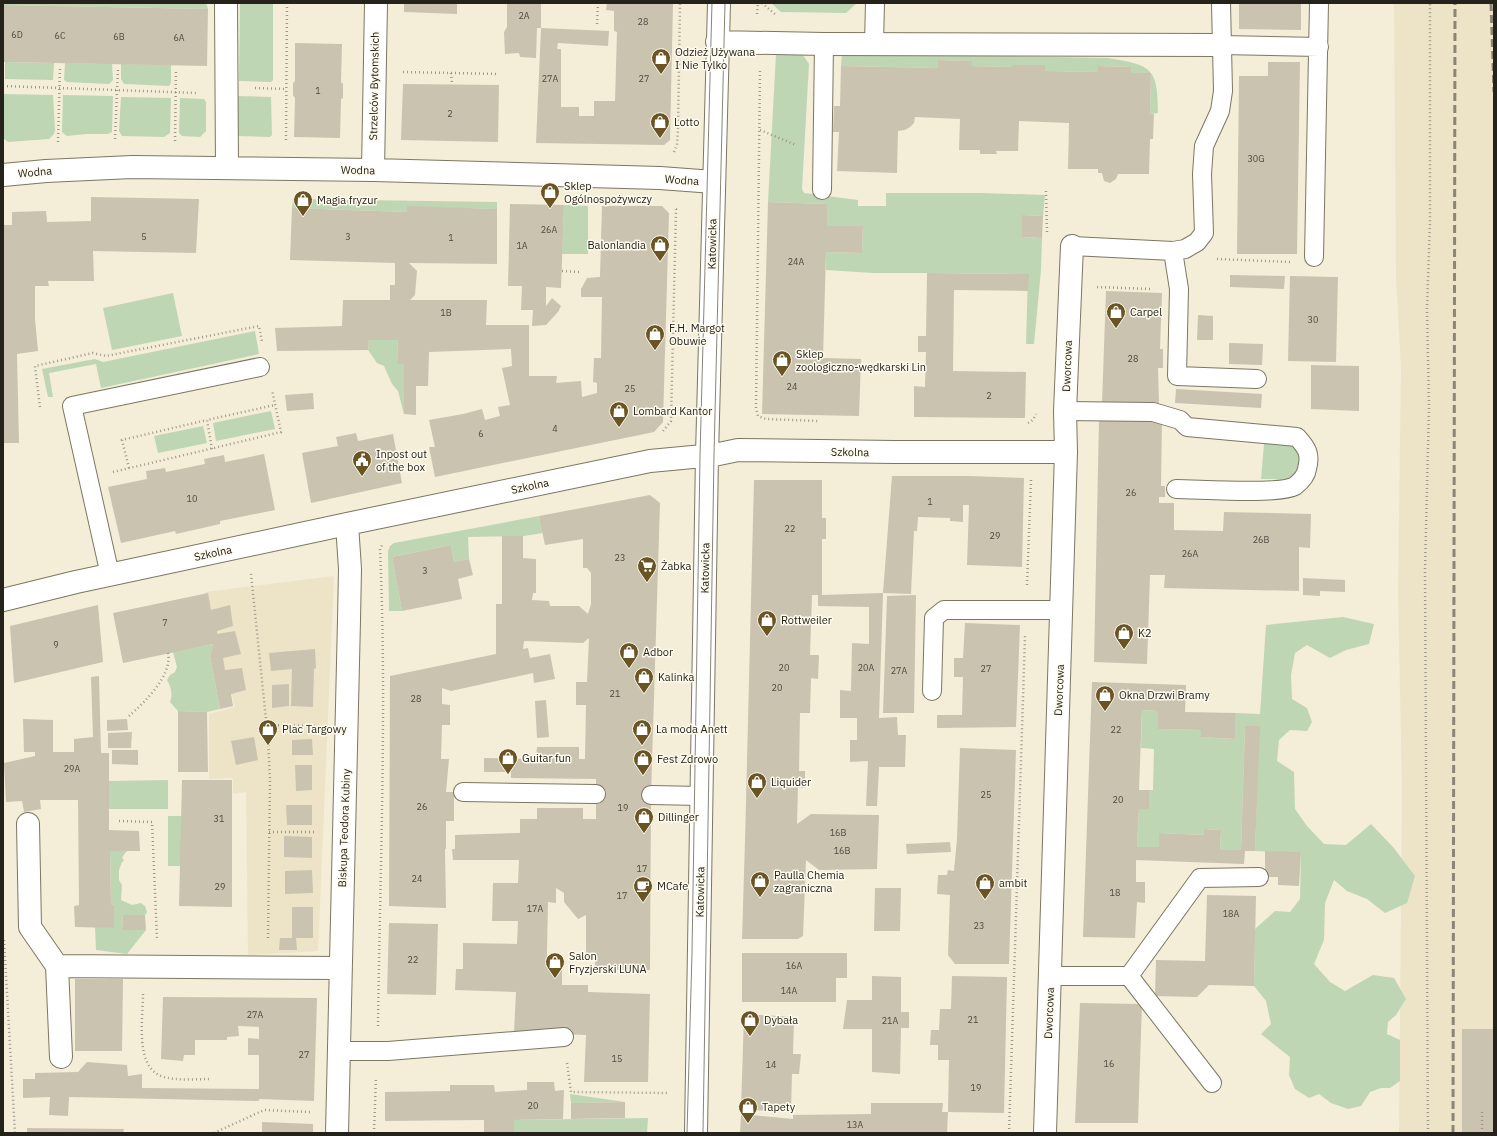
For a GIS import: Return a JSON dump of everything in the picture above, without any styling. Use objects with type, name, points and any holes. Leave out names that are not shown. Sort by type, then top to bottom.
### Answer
[{"type":"street","points":[[226,3],[227,168]]},
{"type":"street","name":"Strzelców Bytomskich","points":[[373,170],[376,3]]},
{"type":"street","name":"Katowicka","points":[[696,1133],[707,455],[719,3]]},
{"type":"street","points":[[718,42],[824,44],[1221,45]]},
{"type":"street","name":"Wodna","points":[[3,175],[46,171],[132,168],[227,168],[373,170],[660,178],[714,182]]},
{"type":"street","name":"Dworcowa","points":[[1045,1133],[1066,452],[1065,412],[1072,246]]},
{"type":"street","name":"Szkolna","points":[[3,600],[110,575],[347,524],[650,461],[738,450],[1066,452]]},
{"type":"street","name":"Biskupa Teodora Kubiny","points":[[338,1123],[340,968],[350,569],[347,524]]},
{"type":"street","points":[[28,824],[30,927],[57,966],[61,1057]]},
{"type":"street","points":[[57,966],[340,968]]},
{"type":"lane","points":[[874,44],[875,3]]},
{"type":"lane","points":[[1072,246],[1179,250],[1197,242],[1204,233],[1202,174],[1204,146],[1220,111],[1223,91],[1224,67],[1221,45],[1221,3]]},
{"type":"lane","points":[[1314,257],[1319,3]]},
{"type":"lane","points":[[822,190],[824,44]]},
{"type":"lane","points":[[1221,45],[1319,47]]},
{"type":"lane","points":[[1179,250],[1177,376],[1257,379]]},
{"type":"lane","points":[[110,575],[72,406],[260,367]]},
{"type":"lane","points":[[1065,412],[1153,412],[1180,420],[1187,428],[1297,437],[1308,449],[1309,462],[1306,475],[1294,486],[1277,491],[1176,489]]},
{"type":"lane","points":[[932,691],[934,618],[944,610],[1061,610]]},
{"type":"lane","points":[[463,792],[596,794]]},
{"type":"lane","points":[[650,795],[701,796]]},
{"type":"lane","points":[[1129,976],[1200,878],[1259,878]]},
{"type":"lane","points":[[1050,976],[1129,976]]},
{"type":"lane","points":[[1129,976],[1212,1083]]},
{"type":"lane","points":[[339,1051],[388,1051],[564,1037]]},
{"type":"path","points":[[285,144],[287,89],[287,3]]},
{"type":"path","points":[[597,24],[598,3]]},
{"type":"path","points":[[670,155],[674,152],[678,140],[680,3]]},
{"type":"path","points":[[1428,1133],[1424,570],[1429,407],[1427,309],[1430,222],[1430,3]]},
{"type":"path","points":[[58,145],[60,66]]},
{"type":"path","points":[[760,66],[756,408],[758,416],[766,419],[820,421]]},
{"type":"path","points":[[115,142],[118,68]]},
{"type":"path","points":[[174,143],[176,69]]},
{"type":"path","points":[[396,72],[498,74]]},
{"type":"path","points":[[452,73],[452,84]]},
{"type":"path","points":[[3,86],[226,94]]},
{"type":"path","points":[[252,88],[287,89]]},
{"type":"path","points":[[760,130],[823,155]]},
{"type":"path","points":[[1046,191],[1047,235]]},
{"type":"path","points":[[658,436],[671,421],[676,209],[672,205]]},
{"type":"path","points":[[1179,250],[1207,259],[1303,263],[1309,262],[1314,257]]},
{"type":"path","points":[[562,271],[579,272]]},
{"type":"path","points":[[129,468],[122,440],[276,405]]},
{"type":"path","points":[[1025,425],[1033,420],[1037,414]]},
{"type":"path","points":[[207,420],[212,449]]},
{"type":"path","points":[[1009,1133],[1026,610],[1032,478]]},
{"type":"path","points":[[374,1133],[384,680],[380,549],[383,543]]},
{"type":"path","points":[[250,573],[266,725],[270,780],[268,938]]},
{"type":"path","points":[[129,716],[160,683],[168,667],[168,654]]},
{"type":"path","points":[[266,725],[324,726]]},
{"type":"path","points":[[119,821],[152,822],[157,937],[164,950],[188,968]]},
{"type":"path","points":[[269,832],[320,832]]},
{"type":"path","points":[[4,935],[15,1133]]},
{"type":"path","points":[[144,967],[142,1036],[144,1057],[148,1066],[153,1072],[163,1077],[173,1079],[211,1079]]},
{"type":"path","points":[[564,1037],[571,1092],[696,1093]]},
{"type":"path","points":[[1482,1109],[1482,1133]]},
{"type":"path","points":[[214,1133],[264,1110],[338,1123]]},
{"type":"shaded area","points":[[1394,3],[1494,3],[1494,1133],[1399,1133],[1402,790],[1398,592],[1401,366],[1396,279]]},
{"type":"shaded area","name":"Plac Targowy","points":[[334,576],[318,951],[248,955],[246,792],[233,794],[233,778],[209,779],[209,714],[235,707],[205,592]]},
{"type":"green space","points":[[3,3],[206,3],[208,9],[3,5]]},
{"type":"green space","points":[[240,3],[273,3],[273,80],[271,82],[239,81]]},
{"type":"green space","points":[[771,3],[857,3],[846,13],[781,12]]},
{"type":"green space","points":[[793,50],[803,55],[809,64],[802,189],[804,193],[858,200],[858,206],[886,206],[886,193],[1045,195],[1043,216],[1022,215],[1022,237],[1042,238],[1041,270],[1034,344],[1026,344],[1028,274],[873,273],[826,270],[826,252],[862,253],[863,227],[827,226],[827,204],[768,202],[776,54]]},
{"type":"green space","points":[[842,53],[1108,58],[1134,63],[1150,71],[1151,73],[1131,73],[1131,67],[1098,66],[1098,72],[1045,71],[1045,65],[1012,65],[1012,67],[971,66],[971,61],[939,60],[938,68],[841,66]]},
{"type":"green space","points":[[5,62],[54,63],[53,80],[5,79]]},
{"type":"green space","points":[[65,63],[112,64],[113,80],[109,84],[67,82],[64,80]]},
{"type":"green space","points":[[121,64],[171,65],[171,83],[169,86],[124,84],[121,79]]},
{"type":"green space","points":[[1151,73],[1156,86],[1158,113],[1150,114]]},
{"type":"green space","points":[[3,94],[53,95],[54,134],[49,139],[8,142],[3,138]]},
{"type":"green space","points":[[63,95],[113,96],[112,132],[108,134],[67,136],[62,132]]},
{"type":"green space","points":[[237,96],[271,97],[272,135],[270,137],[238,136]]},
{"type":"green space","points":[[121,97],[171,98],[170,133],[164,137],[122,136],[119,131]]},
{"type":"green space","points":[[180,98],[204,99],[206,102],[206,131],[200,137],[182,136],[179,133]]},
{"type":"green space","points":[[293,199],[497,202],[497,209],[407,207],[407,212],[292,208]]},
{"type":"green space","points":[[564,205],[588,206],[588,254],[562,254]]},
{"type":"green space","points":[[173,293],[182,336],[112,350],[103,308]]},
{"type":"green space","points":[[255,331],[259,354],[101,388],[96,364],[49,373],[53,397],[48,397],[42,369],[95,359],[103,362]]},
{"type":"green space","points":[[369,340],[398,340],[397,364],[404,364],[404,414],[398,391],[392,384],[384,366],[377,363],[368,350]]},
{"type":"green space","points":[[271,411],[275,429],[216,441],[213,423]]},
{"type":"green space","points":[[203,426],[207,443],[158,453],[154,436]]},
{"type":"green space","points":[[1279,441],[1294,443],[1301,456],[1299,472],[1288,479],[1261,479],[1264,444]]},
{"type":"green space","points":[[539,516],[543,533],[524,536],[468,537],[469,559],[454,562],[451,545],[392,557],[402,611],[389,611],[388,551],[390,546],[394,543]]},
{"type":"green space","points":[[1343,617],[1374,624],[1369,644],[1346,650],[1330,658],[1307,645],[1295,653],[1291,675],[1292,699],[1307,708],[1312,722],[1307,731],[1290,730],[1279,740],[1277,761],[1294,772],[1295,809],[1307,826],[1324,844],[1346,845],[1371,824],[1393,847],[1415,876],[1407,903],[1385,913],[1367,899],[1347,891],[1334,880],[1325,903],[1324,940],[1314,964],[1330,982],[1345,991],[1373,975],[1394,978],[1406,999],[1396,1015],[1388,1022],[1387,1034],[1400,1040],[1400,1081],[1390,1088],[1381,1088],[1370,1092],[1361,1106],[1348,1109],[1331,1103],[1319,1094],[1309,1098],[1295,1089],[1289,1075],[1290,1057],[1261,1034],[1271,1024],[1266,1001],[1254,986],[1255,929],[1275,911],[1290,912],[1300,899],[1301,853],[1255,851],[1259,726],[1245,726],[1241,850],[1220,850],[1221,830],[1205,829],[1204,835],[1159,833],[1159,847],[1137,847],[1139,809],[1149,809],[1149,790],[1153,790],[1154,749],[1141,748],[1142,710],[1158,711],[1158,729],[1201,730],[1201,737],[1234,739],[1235,713],[1260,714],[1266,625]]},
{"type":"green space","points":[[213,644],[210,656],[220,709],[207,712],[178,711],[170,702],[171,691],[167,680],[170,675],[175,672],[177,667],[173,652]]},
{"type":"green space","points":[[168,780],[168,809],[109,809],[109,781]]},
{"type":"green space","points":[[168,816],[181,816],[181,866],[168,866]]},
{"type":"green space","points":[[110,851],[127,851],[122,857],[124,861],[122,862],[119,870],[119,880],[122,885],[121,900],[132,905],[141,903],[145,906],[147,912],[145,915],[123,915],[122,930],[146,930],[127,954],[96,950],[95,927],[114,928],[114,905],[111,904]]},
{"type":"green space","points":[[570,1094],[625,1102],[571,1103]]},
{"type":"green space","points":[[648,1118],[647,1133],[514,1133],[514,1120]]},
{"type":"building","points":[[404,3],[457,3],[457,14],[404,12]]},
{"type":"building","points":[[507,3],[541,3],[541,28],[537,28],[536,58],[520,57],[519,53],[505,54],[504,32],[507,27]]},
{"type":"building","points":[[607,3],[673,3],[670,140],[664,145],[536,143],[541,28],[609,31],[608,46],[558,43],[557,49],[561,49],[561,107],[579,107],[579,116],[594,116],[594,101],[615,101],[617,32],[614,31],[614,11],[606,10]]},
{"type":"building","points":[[1239,3],[1301,3],[1301,30],[1239,29]]},
{"type":"building","points":[[3,5],[208,9],[207,66],[3,62]]},
{"type":"building","points":[[295,43],[342,44],[341,82],[343,84],[343,98],[341,99],[340,138],[294,137],[295,98],[293,95],[293,83],[295,81]]},
{"type":"building","points":[[938,60],[972,61],[971,66],[1012,67],[1012,65],[1045,65],[1045,71],[1098,72],[1098,66],[1131,67],[1131,73],[1151,73],[1150,114],[1154,114],[1153,139],[1150,139],[1149,174],[1118,174],[1116,179],[1110,183],[1104,181],[1102,173],[1098,173],[1098,169],[1068,169],[1069,123],[1019,121],[1018,151],[996,151],[997,154],[980,154],[980,150],[959,150],[960,119],[915,117],[914,123],[910,127],[905,130],[898,131],[897,173],[837,171],[839,132],[833,132],[834,106],[840,106],[841,66],[938,68]]},
{"type":"building","points":[[1268,62],[1300,62],[1297,254],[1237,254],[1239,76],[1268,76]]},
{"type":"building","points":[[403,84],[499,85],[498,142],[401,140]]},
{"type":"building","points":[[91,197],[199,199],[196,253],[93,251],[94,281],[48,281],[49,286],[35,286],[35,319],[38,351],[17,354],[19,443],[3,443],[3,225],[12,225],[12,212],[46,211],[47,222],[91,221]]},
{"type":"building","points":[[768,202],[827,204],[827,226],[863,226],[862,253],[826,252],[823,358],[861,359],[859,416],[762,414]]},
{"type":"building","points":[[510,204],[564,205],[561,288],[546,287],[546,306],[552,298],[561,306],[558,312],[546,325],[532,326],[533,310],[521,310],[522,286],[508,286]]},
{"type":"building","points":[[407,206],[497,209],[497,264],[409,263],[417,271],[415,295],[410,300],[487,300],[486,325],[529,325],[529,376],[557,376],[556,383],[581,381],[582,397],[597,393],[597,383],[593,382],[594,358],[601,358],[602,297],[581,297],[581,289],[587,278],[600,277],[602,206],[662,206],[669,213],[663,422],[654,432],[435,477],[429,447],[435,447],[429,420],[482,409],[485,420],[500,416],[498,407],[510,405],[502,368],[512,366],[511,349],[429,352],[428,386],[416,386],[416,415],[404,414],[404,364],[397,364],[398,340],[369,340],[368,350],[277,351],[275,328],[342,326],[343,300],[390,300],[390,285],[395,285],[395,263],[290,260],[292,208],[407,212]]},
{"type":"building","points":[[1022,215],[1043,216],[1042,238],[1022,237]]},
{"type":"building","points":[[927,273],[1029,274],[1028,291],[954,290],[953,371],[1026,372],[1025,418],[914,417],[914,386],[925,387],[926,352],[918,352],[918,336],[926,336]]},
{"type":"building","points":[[1230,275],[1285,276],[1284,289],[1230,287]]},
{"type":"building","points":[[1290,276],[1338,277],[1336,362],[1288,361]]},
{"type":"building","points":[[1106,291],[1162,293],[1160,349],[1163,349],[1163,368],[1158,368],[1159,405],[1102,403]]},
{"type":"building","points":[[1198,315],[1213,316],[1213,340],[1197,340]]},
{"type":"building","points":[[1229,343],[1263,344],[1262,365],[1229,364]]},
{"type":"building","points":[[1311,365],[1359,366],[1359,411],[1311,409]]},
{"type":"building","points":[[1176,389],[1262,394],[1261,408],[1175,403]]},
{"type":"building","points":[[313,393],[314,409],[287,411],[285,395]]},
{"type":"building","points":[[1099,419],[1162,421],[1161,486],[1165,486],[1165,497],[1159,497],[1159,503],[1174,503],[1174,530],[1223,531],[1224,512],[1311,514],[1310,548],[1299,547],[1299,591],[1164,588],[1165,575],[1150,575],[1147,664],[1094,662]]},
{"type":"building","points":[[356,433],[358,441],[393,434],[402,483],[311,503],[302,453],[338,446],[336,437]]},
{"type":"building","points":[[264,454],[275,510],[220,521],[220,524],[176,534],[175,531],[121,543],[108,487],[147,479],[146,471],[165,468],[166,472],[205,464],[204,459],[224,455],[225,462]]},
{"type":"building","points":[[892,476],[1024,478],[1022,567],[967,565],[969,505],[963,505],[963,522],[950,521],[950,518],[918,517],[917,531],[914,531],[911,594],[883,593]]},
{"type":"building","points":[[754,480],[822,480],[822,518],[826,518],[826,539],[822,539],[822,595],[883,593],[879,718],[897,717],[898,735],[906,735],[905,767],[879,767],[877,806],[866,806],[868,761],[850,762],[850,740],[857,740],[857,718],[840,718],[840,690],[851,691],[852,643],[869,644],[869,607],[818,606],[818,595],[812,595],[810,655],[819,655],[818,679],[811,678],[810,713],[800,713],[799,771],[805,771],[805,788],[798,788],[797,824],[811,814],[879,815],[877,869],[819,870],[806,860],[803,936],[798,939],[742,939]]},
{"type":"building","points":[[650,495],[660,503],[651,795],[650,970],[595,970],[595,958],[586,958],[586,915],[578,919],[564,902],[564,893],[556,888],[556,903],[548,902],[547,952],[547,957],[562,957],[562,985],[588,985],[588,992],[650,994],[648,1082],[584,1082],[586,1035],[514,1032],[516,992],[455,990],[456,969],[463,969],[463,943],[517,944],[518,921],[492,921],[493,883],[518,883],[519,860],[453,860],[452,849],[455,849],[455,835],[520,833],[520,819],[537,819],[537,808],[583,808],[583,819],[596,819],[596,779],[511,778],[511,772],[484,772],[484,758],[536,759],[537,747],[579,747],[579,759],[585,759],[586,705],[576,705],[576,682],[587,682],[589,638],[583,643],[524,641],[523,649],[528,648],[530,658],[550,654],[555,679],[534,683],[533,673],[451,691],[442,688],[442,704],[450,705],[450,725],[442,725],[441,759],[449,759],[446,792],[454,792],[454,821],[446,821],[446,908],[389,906],[390,676],[496,654],[496,604],[502,604],[502,536],[523,536],[523,558],[536,559],[536,593],[533,593],[532,600],[549,601],[550,606],[579,606],[588,614],[591,604],[591,573],[587,568],[583,568],[583,539],[545,545],[539,516]]},
{"type":"building","points":[[451,545],[454,562],[469,559],[473,575],[458,579],[462,599],[402,611],[392,557]]},
{"type":"building","points":[[1303,578],[1345,580],[1345,592],[1320,591],[1320,596],[1303,595]]},
{"type":"building","points":[[208,593],[211,610],[230,605],[233,626],[217,631],[217,634],[235,631],[241,654],[223,658],[225,670],[242,668],[246,690],[231,694],[233,706],[220,709],[210,656],[213,644],[123,663],[113,613]]},
{"type":"building","points":[[916,595],[914,713],[883,713],[887,596]]},
{"type":"building","points":[[98,605],[103,662],[14,683],[10,626]]},
{"type":"building","points":[[965,623],[1020,625],[1016,727],[937,728],[937,715],[962,715],[963,677],[954,677],[954,658],[963,658]]},
{"type":"building","points":[[315,649],[316,668],[314,669],[313,707],[291,706],[292,669],[271,671],[269,653]]},
{"type":"building","points":[[99,676],[101,753],[109,753],[109,830],[139,831],[140,851],[110,851],[111,904],[114,905],[114,928],[75,927],[74,906],[79,905],[78,800],[40,800],[41,809],[24,812],[22,801],[6,802],[4,763],[35,756],[35,752],[24,752],[23,719],[53,720],[53,752],[74,752],[74,739],[93,737],[91,677]]},
{"type":"building","points":[[1092,682],[1186,685],[1185,712],[1235,713],[1235,739],[1201,737],[1201,730],[1158,729],[1158,711],[1142,710],[1139,790],[1149,790],[1149,809],[1139,809],[1137,847],[1159,847],[1159,833],[1204,835],[1204,829],[1221,830],[1220,850],[1241,850],[1245,726],[1260,726],[1255,851],[1245,851],[1244,864],[1136,860],[1136,882],[1145,882],[1145,903],[1137,902],[1135,938],[1083,937]]},
{"type":"building","points":[[289,684],[289,706],[272,708],[272,685]]},
{"type":"building","points":[[546,700],[549,737],[537,738],[535,701]]},
{"type":"building","points":[[178,711],[207,712],[208,772],[178,772]]},
{"type":"building","points":[[127,719],[128,730],[107,731],[107,720]]},
{"type":"building","points":[[132,732],[131,748],[108,748],[108,733]]},
{"type":"building","points":[[254,737],[258,760],[236,765],[231,741]]},
{"type":"building","points":[[312,739],[313,755],[292,755],[292,740]]},
{"type":"building","points":[[960,748],[1016,750],[1009,964],[955,964],[948,955],[950,895],[937,894],[938,875],[947,875],[948,870],[954,871],[957,839]]},
{"type":"building","points":[[112,750],[138,750],[138,765],[112,764]]},
{"type":"building","points":[[295,765],[312,765],[312,790],[296,791]]},
{"type":"building","points":[[182,780],[232,780],[232,907],[179,906]]},
{"type":"building","points":[[286,805],[312,805],[312,825],[287,825]]},
{"type":"building","points":[[284,836],[312,837],[312,858],[284,857]]},
{"type":"building","points":[[950,842],[951,852],[907,854],[906,844]]},
{"type":"building","points":[[1265,851],[1301,852],[1299,886],[1278,885],[1278,877],[1265,877]]},
{"type":"building","points":[[312,870],[313,893],[285,894],[285,871]]},
{"type":"building","points":[[875,888],[901,888],[900,931],[874,931]]},
{"type":"building","points":[[1207,895],[1256,896],[1254,986],[1209,985],[1197,997],[1155,996],[1156,960],[1205,961]]},
{"type":"building","points":[[292,907],[313,907],[313,938],[296,938],[297,950],[279,950],[280,938],[292,938]]},
{"type":"building","points":[[123,915],[145,915],[146,930],[122,930]]},
{"type":"building","points":[[389,923],[438,924],[436,995],[387,994]]},
{"type":"building","points":[[742,953],[847,953],[847,978],[836,978],[836,1002],[742,1002]]},
{"type":"building","points":[[872,976],[901,977],[901,1012],[909,1012],[909,1028],[901,1028],[900,1074],[872,1072],[872,1029],[843,1029],[847,1000],[872,1000]]},
{"type":"building","points":[[952,976],[1007,977],[1004,1113],[948,1112],[949,1060],[938,1060],[938,1045],[930,1045],[931,1030],[939,1030],[940,1009],[951,1009]]},
{"type":"building","points":[[75,979],[123,979],[122,1051],[75,1051]]},
{"type":"building","points":[[163,997],[317,998],[314,1101],[69,1097],[68,1116],[49,1115],[50,1097],[23,1098],[23,1079],[35,1079],[35,1073],[78,1072],[87,1062],[127,1065],[128,1076],[142,1074],[142,1088],[259,1089],[259,1055],[248,1055],[248,1038],[259,1039],[259,1027],[238,1026],[239,1036],[227,1037],[227,1040],[195,1040],[195,1055],[184,1055],[183,1061],[161,1059]]},
{"type":"building","points":[[1080,1003],[1142,1004],[1138,1123],[1075,1123]]},
{"type":"building","points":[[744,1014],[794,1017],[793,1054],[801,1054],[799,1074],[792,1074],[791,1111],[741,1110]]},
{"type":"building","points":[[1462,1029],[1494,1029],[1494,1133],[1462,1133]]},
{"type":"building","points":[[527,1082],[554,1082],[555,1091],[564,1090],[563,1119],[514,1120],[514,1133],[484,1133],[484,1120],[385,1121],[385,1092],[450,1091],[450,1085],[494,1085],[495,1092],[527,1090]]},
{"type":"building","points":[[625,1102],[625,1118],[571,1119],[571,1103]]},
{"type":"building","points":[[871,1103],[943,1103],[942,1112],[948,1112],[947,1133],[740,1133],[741,1114],[793,1119],[793,1115],[871,1114]]},
{"type":"building","points":[[262,1122],[313,1124],[313,1133],[262,1133]]},
{"type":"building","points":[[27,1128],[124,1129],[123,1133],[27,1133]]},
{"type":"tram line","points":[[687,1133],[692,953],[700,456],[712,3]]},
{"type":"tram line","points":[[703,1133],[714,455],[725,3]]},
{"type":"railway","points":[[1453,1133],[1455,3]]},
{"type":"railway","points":[[1491,3],[1494,92]]},
{"type":"place","name":"Odzież Używana I Nie Tylko","points":[[661,75]]},
{"type":"place","name":"Lotto","points":[[660,139]]},
{"type":"place","name":"Sklep Ogólnospożywczy","points":[[550,209]]},
{"type":"place","name":"Magia fryzur","points":[[303,217]]},
{"type":"place","name":"Balonlandia","points":[[660,262]]},
{"type":"place","name":"Carpel","points":[[1116,329]]},
{"type":"place","name":"F.H. Margot Obuwie","points":[[655,351]]},
{"type":"place","name":"Sklep zoologiczno-wędkarski Lin","points":[[782,377]]},
{"type":"place","name":"Lombard Kantor","points":[[619,428]]},
{"type":"place","name":"Inpost out of the box","points":[[362,477]]},
{"type":"place","name":"Żabka","points":[[647,583]]},
{"type":"place","name":"Rottweiler","points":[[767,637]]},
{"type":"place","name":"K2","points":[[1124,650]]},
{"type":"place","name":"Adbor","points":[[629,669]]},
{"type":"place","name":"Kalinka","points":[[644,694]]},
{"type":"place","name":"Okna Drzwi Bramy","points":[[1105,712]]},
{"type":"place","name":"Plac Targowy","points":[[268,746]]},
{"type":"place","name":"La moda Anett","points":[[642,746]]},
{"type":"place","name":"Guitar fun","points":[[508,775]]},
{"type":"place","name":"Fest Zdrowo","points":[[643,776]]},
{"type":"place","name":"Liquider","points":[[757,799]]},
{"type":"place","name":"Dillinger","points":[[644,834]]},
{"type":"place","name":"Paulla Chemia zagraniczna","points":[[760,898]]},
{"type":"place","name":"ambit","points":[[985,900]]},
{"type":"place","name":"MCafe","points":[[643,903]]},
{"type":"place","name":"Salon Fryzjerski LUNA","points":[[555,979]]},
{"type":"place","name":"Dybała","points":[[750,1037]]},
{"type":"place","name":"Tapety","points":[[748,1124]]}]
